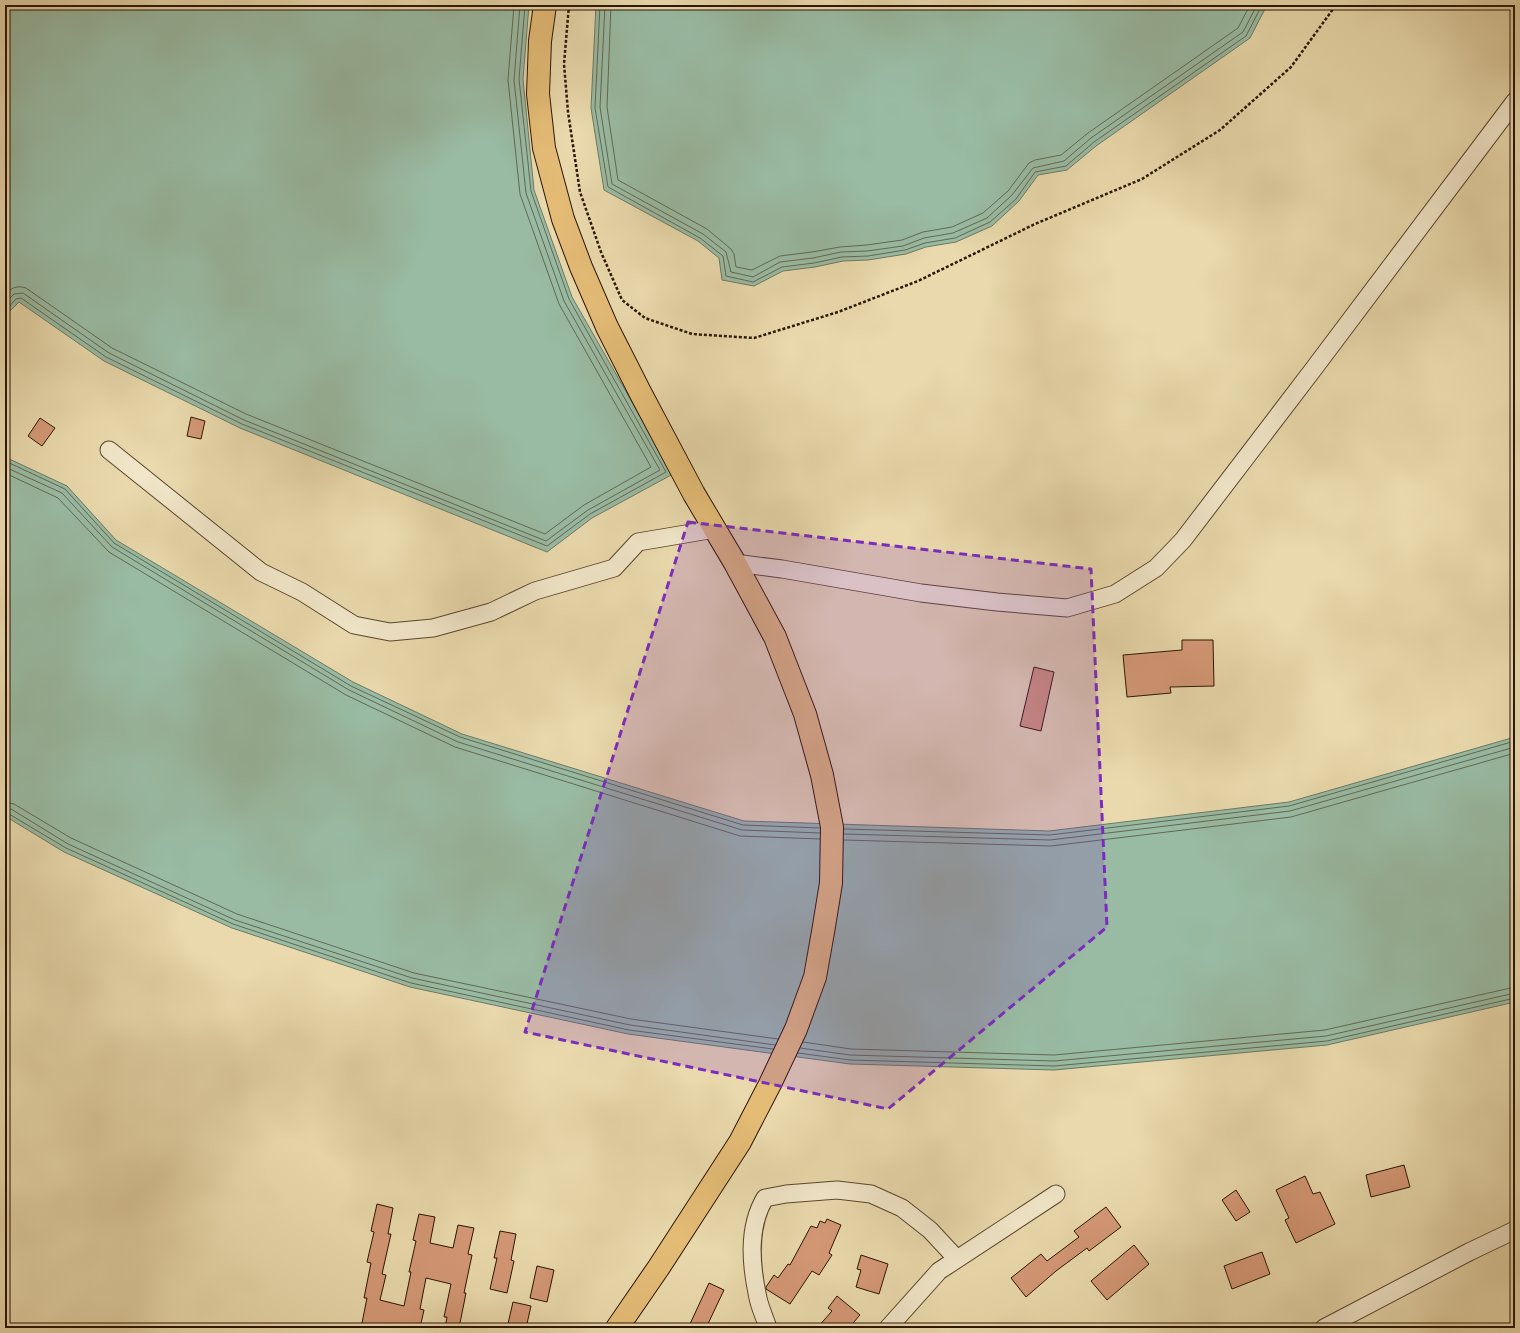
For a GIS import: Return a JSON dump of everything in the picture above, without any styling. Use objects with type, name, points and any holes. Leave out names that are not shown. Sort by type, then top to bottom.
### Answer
[{"type":"main road","points":[[544,5],[540,41],[538,94],[544,148],[563,219],[581,268],[607,327],[694,494],[716,529],[775,637],[804,714],[822,775],[832,827],[831,883],[815,977],[796,1029],[740,1142],[659,1267],[617,1328]]},
{"type":"street","points":[[735,563],[782,568],[921,593],[1066,608],[1115,594],[1156,568],[1183,540],[1322,359],[1515,100]]},
{"type":"street","points":[[109,450],[261,572],[302,592],[354,625],[390,632],[433,628],[491,612],[535,591],[614,568],[638,542],[716,529]]},
{"type":"street","points":[[768,1328],[758,1299],[752,1260],[752,1233],[758,1210],[765,1198],[786,1194],[837,1190],[871,1194],[902,1208],[930,1230],[957,1259]]},
{"type":"street","points":[[888,1328],[939,1271],[1056,1194]]},
{"type":"street","points":[[1324,1328],[1469,1252],[1515,1230]]},
{"type":"path","points":[[569,5],[564,64],[568,112],[580,192],[601,252],[622,300],[645,318],[692,334],[754,338],[838,312],[918,281],[1035,224],[1142,179],[1220,130],[1291,67],[1336,5]]},
{"type":"highlighted area","points":[[688,522],[1091,569],[1107,927],[888,1109],[525,1032]]},
{"type":"water","points":[[5,5],[529,5],[523,79],[534,190],[572,297],[673,474],[592,518],[547,552],[240,428],[104,361],[19,302],[5,316]]},
{"type":"water","points":[[596,5],[1267,5],[1250,38],[1096,146],[1067,170],[1038,175],[1019,201],[992,226],[956,242],[926,247],[906,254],[868,260],[843,261],[815,267],[783,271],[754,286],[722,280],[719,258],[698,241],[604,190],[591,108]]},
{"type":"water","points":[[5,457],[67,486],[116,540],[353,682],[462,734],[744,821],[1049,831],[1289,802],[1515,737],[1515,1002],[1327,1045],[1054,1070],[850,1064],[628,1034],[410,987],[232,928],[64,852],[5,816]]},
{"type":"building","points":[[191,417],[205,421],[201,439],[187,436]]},
{"type":"building","points":[[40,418],[55,428],[42,446],[28,436]]},
{"type":"building","points":[[1182,640],[1213,640],[1214,686],[1170,687],[1171,693],[1127,697],[1123,655],[1182,650]]},
{"type":"building","points":[[1034,667],[1054,672],[1041,731],[1020,726]]},
{"type":"building","points":[[1404,1165],[1410,1187],[1371,1197],[1366,1175]]},
{"type":"building","points":[[1305,1176],[1313,1194],[1320,1192],[1335,1224],[1296,1243],[1285,1220],[1289,1218],[1276,1190]]},
{"type":"building","points":[[1236,1190],[1250,1212],[1236,1221],[1222,1200]]},
{"type":"building","points":[[377,1204],[393,1208],[388,1234],[391,1234],[382,1274],[386,1275],[380,1300],[404,1306],[411,1272],[409,1272],[416,1241],[413,1240],[419,1214],[435,1217],[430,1243],[453,1248],[458,1225],[474,1228],[468,1254],[472,1255],[464,1293],[466,1293],[459,1328],[445,1328],[447,1317],[444,1317],[451,1284],[426,1278],[420,1309],[424,1310],[420,1328],[361,1328],[367,1298],[364,1298],[371,1263],[367,1262],[374,1232],[371,1231]]},
{"type":"building","points":[[1106,1207],[1121,1227],[1089,1251],[1087,1248],[1056,1271],[1026,1297],[1011,1278],[1041,1254],[1047,1261],[1079,1237],[1074,1231]]},
{"type":"building","points":[[827,1219],[841,1225],[829,1253],[832,1255],[819,1275],[812,1271],[790,1304],[766,1289],[774,1275],[778,1278],[788,1264],[790,1265],[811,1226],[817,1228],[820,1221],[825,1223]]},
{"type":"building","points":[[500,1231],[516,1234],[511,1260],[514,1261],[507,1293],[490,1289],[497,1258],[494,1258]]},
{"type":"building","points":[[1134,1245],[1149,1264],[1107,1300],[1091,1281]]},
{"type":"building","points":[[1262,1252],[1270,1274],[1232,1289],[1224,1266]]},
{"type":"building","points":[[861,1255],[888,1264],[879,1294],[856,1287],[861,1270],[857,1269]]},
{"type":"building","points":[[537,1266],[554,1270],[547,1302],[530,1298]]},
{"type":"building","points":[[709,1283],[724,1290],[706,1328],[699,1328],[690,1324]]},
{"type":"building","points":[[837,1296],[860,1315],[849,1328],[817,1328],[832,1311],[828,1308]]},
{"type":"building","points":[[513,1302],[531,1306],[526,1328],[507,1328]]}]
